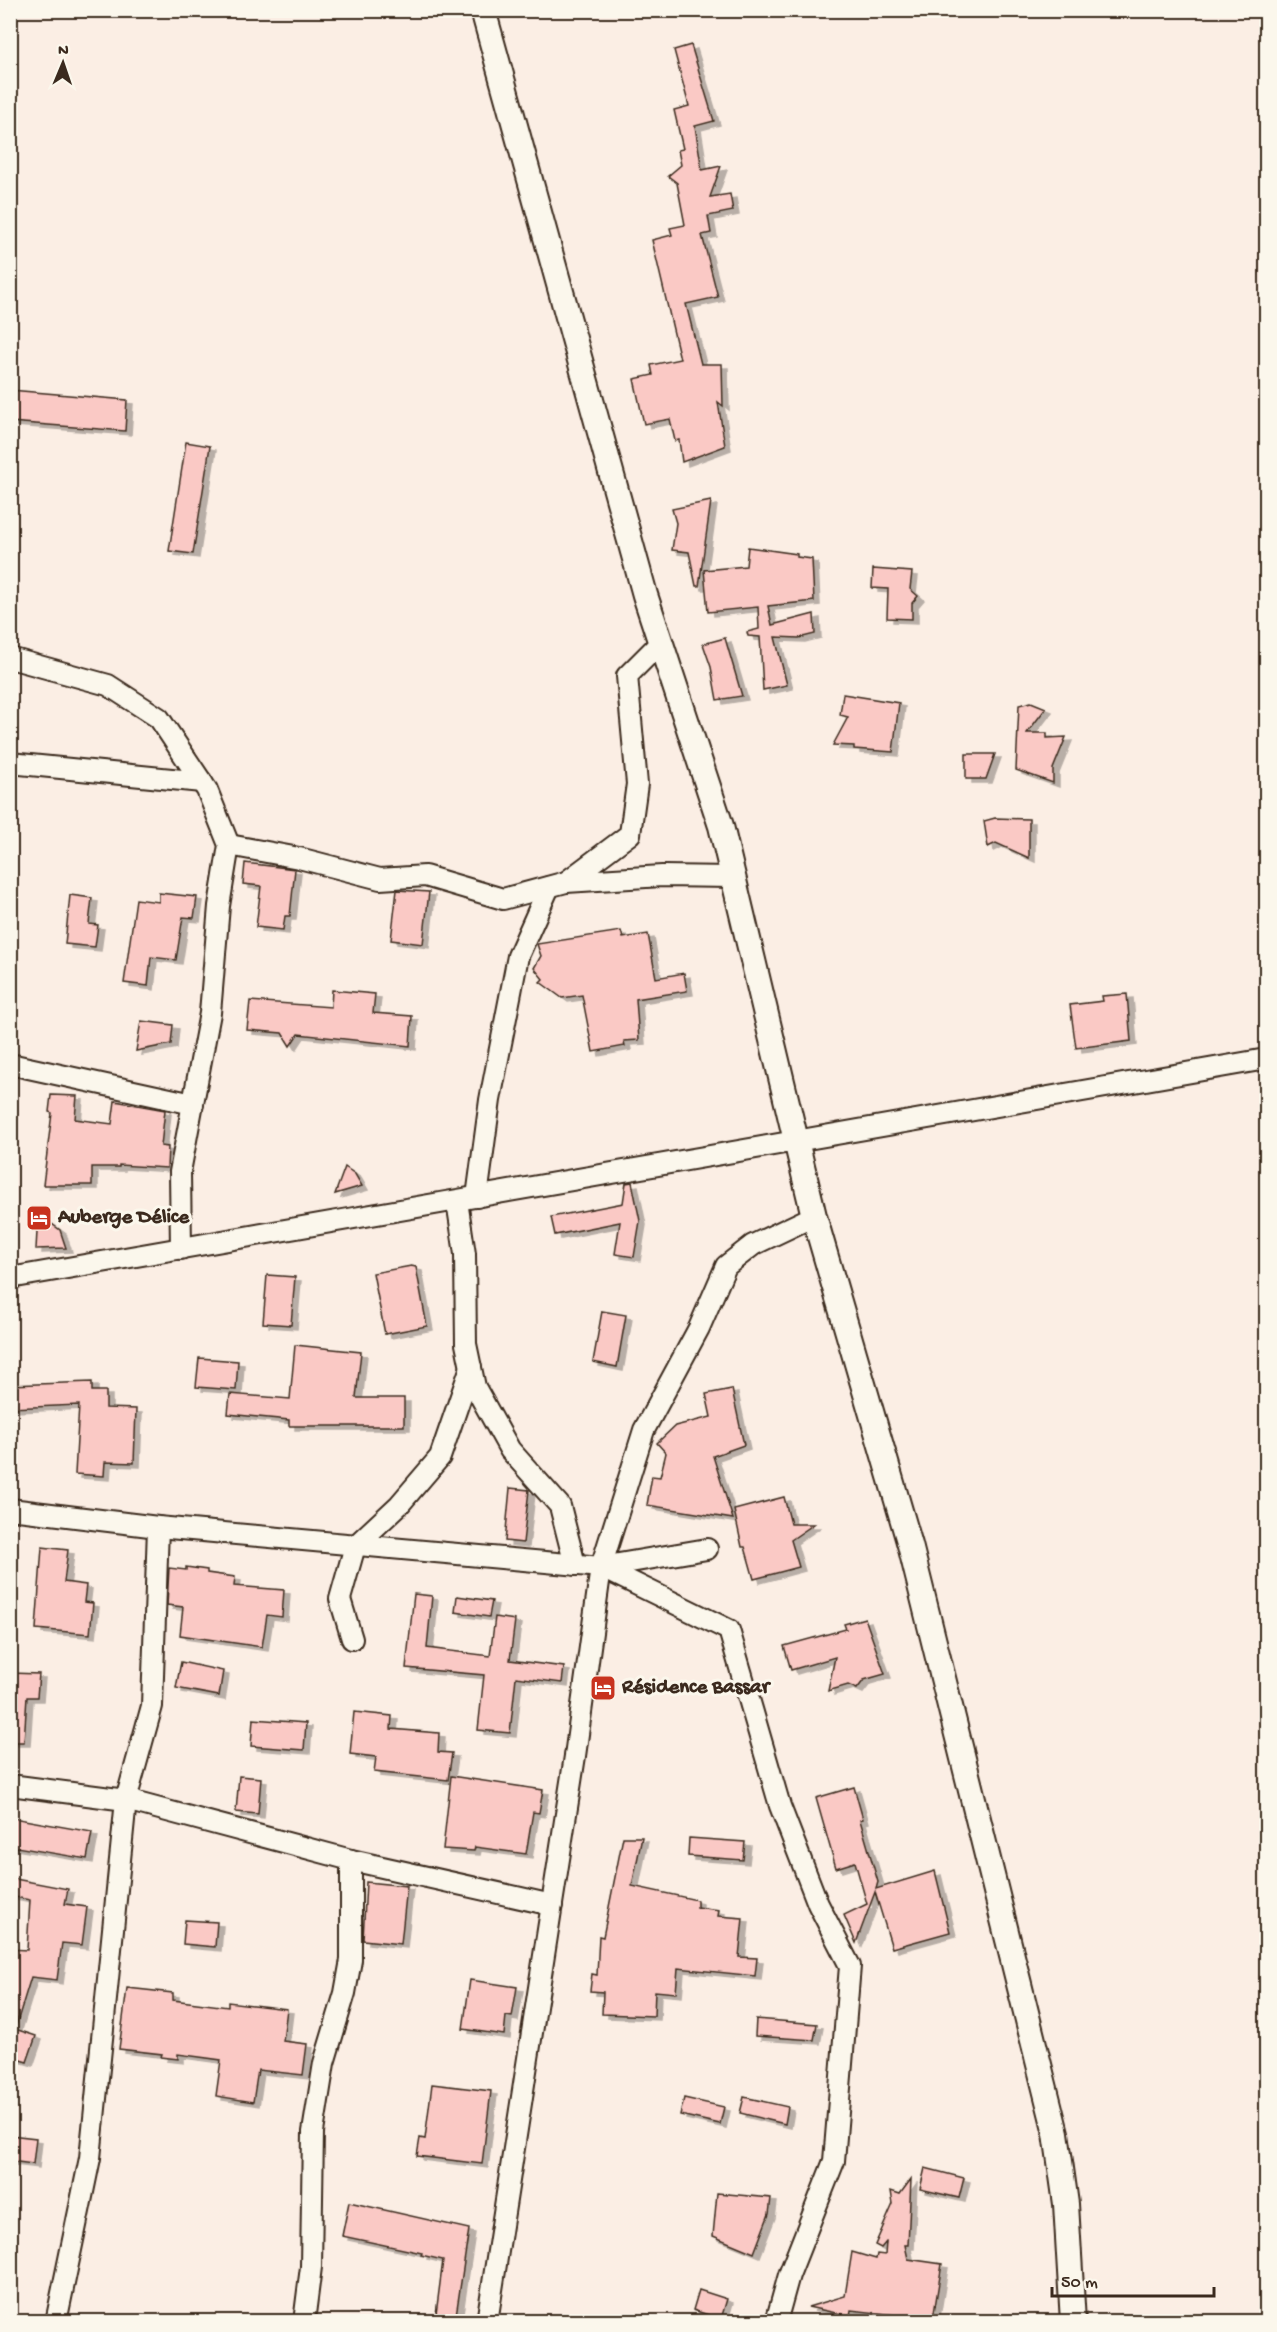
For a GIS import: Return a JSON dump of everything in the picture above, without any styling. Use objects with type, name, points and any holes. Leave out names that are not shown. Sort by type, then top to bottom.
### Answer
[{"type":"street","points":[[483,10],[660,643],[721,826],[814,1216],[910,1545],[1056,2133],[1066,2204],[1073,2322]]},
{"type":"street","points":[[477,1197],[490,1100],[518,956],[557,884],[630,834],[637,784],[627,676],[660,643]]},
{"type":"street","points":[[10,658],[108,685],[159,718],[202,782],[229,845],[219,906],[210,1013],[180,1172],[181,1249]]},
{"type":"street","points":[[10,763],[202,782]]},
{"type":"street","points":[[229,845],[299,858],[380,879],[425,876],[503,899],[557,884],[662,876],[733,877]]},
{"type":"street","points":[[10,1278],[1266,1059]]},
{"type":"street","points":[[10,1064],[193,1104]]},
{"type":"street","points":[[457,1201],[465,1254],[466,1344],[475,1387],[510,1450],[560,1506],[575,1565]]},
{"type":"street","points":[[487,2322],[552,1905],[601,1567],[644,1430],[699,1328],[726,1266],[753,1245],[814,1216]]},
{"type":"street","points":[[352,1639],[340,1599],[355,1546],[399,1504],[440,1457],[471,1367]]},
{"type":"street","points":[[10,1509],[158,1527],[601,1567],[707,1549]]},
{"type":"street","points":[[56,2322],[90,2158],[126,1800],[153,1706],[158,1527]]},
{"type":"street","points":[[601,1567],[729,1630],[780,1806],[818,1904],[850,1966],[834,2161],[789,2275],[776,2322]]},
{"type":"street","points":[[10,1785],[126,1800],[351,1860],[552,1905]]},
{"type":"street","points":[[304,2322],[311,2267],[313,2132],[324,2063],[345,1993],[351,1960],[351,1860]]},
{"type":"building","points":[[691,45],[714,121],[695,126],[702,170],[721,166],[710,197],[730,194],[733,211],[708,216],[711,233],[702,235],[718,297],[686,304],[701,364],[722,364],[723,406],[718,402],[725,446],[682,462],[679,440],[675,441],[670,419],[644,424],[634,379],[653,375],[651,365],[680,359],[652,240],[672,235],[670,228],[685,225],[677,183],[668,176],[681,165],[678,150],[683,149],[674,110],[689,106],[674,50]]},
{"type":"building","points":[[10,390],[127,400],[125,431],[10,422]]},
{"type":"building","points":[[186,442],[210,446],[193,554],[169,551]]},
{"type":"building","points":[[711,501],[699,586],[696,586],[689,552],[672,550],[676,523],[672,509]]},
{"type":"building","points":[[748,547],[797,554],[797,557],[812,559],[814,601],[768,606],[772,625],[814,614],[815,634],[799,638],[775,637],[787,685],[763,690],[760,637],[748,636],[747,632],[759,629],[758,607],[708,612],[704,570],[746,566]]},
{"type":"building","points":[[873,569],[912,572],[910,589],[918,596],[912,603],[912,619],[887,618],[888,589],[872,588]]},
{"type":"building","points":[[725,638],[742,696],[717,700],[711,667],[703,644]]},
{"type":"building","points":[[843,694],[899,703],[893,752],[833,745],[848,717],[840,715]]},
{"type":"building","points":[[1031,702],[1046,708],[1027,733],[1047,733],[1047,738],[1066,737],[1053,769],[1053,783],[1016,770],[1019,705]]},
{"type":"building","points":[[966,754],[995,754],[986,779],[966,779]]},
{"type":"building","points":[[995,818],[1029,819],[1029,858],[996,843],[988,847],[984,821]]},
{"type":"building","points":[[245,863],[295,869],[290,916],[285,916],[283,930],[256,927],[261,886],[243,884]]},
{"type":"building","points":[[397,890],[429,892],[423,944],[391,940]]},
{"type":"building","points":[[159,893],[197,897],[194,918],[183,917],[176,960],[151,957],[148,986],[124,983],[136,899],[159,902]]},
{"type":"building","points":[[70,895],[92,898],[89,924],[98,925],[95,947],[65,944]]},
{"type":"building","points":[[621,931],[623,938],[648,934],[656,978],[684,973],[687,991],[636,999],[639,1040],[624,1041],[625,1046],[593,1052],[582,995],[562,998],[540,982],[543,979],[534,968],[541,956],[537,944]]},
{"type":"building","points":[[332,990],[375,994],[373,1013],[412,1016],[410,1046],[298,1034],[290,1046],[282,1033],[247,1030],[250,1001],[331,1007]]},
{"type":"building","points":[[1127,994],[1131,1041],[1076,1048],[1070,1005],[1103,1001],[1102,996]]},
{"type":"building","points":[[141,1021],[173,1025],[171,1044],[136,1051]]},
{"type":"building","points":[[51,1095],[77,1096],[75,1119],[112,1124],[115,1101],[165,1110],[161,1146],[168,1147],[167,1168],[119,1165],[119,1167],[92,1167],[92,1185],[43,1185],[52,1113],[49,1112]]},
{"type":"building","points":[[345,1167],[355,1174],[362,1186],[335,1194]]},
{"type":"building","points":[[632,1182],[640,1221],[634,1257],[615,1254],[620,1222],[555,1235],[551,1217],[623,1203],[626,1183]]},
{"type":"building","points":[[38,1214],[60,1230],[66,1248],[36,1249]]},
{"type":"building","points":[[416,1267],[427,1326],[385,1334],[373,1273]]},
{"type":"building","points":[[267,1275],[295,1277],[291,1325],[263,1323]]},
{"type":"building","points":[[602,1311],[626,1315],[617,1367],[593,1362]]},
{"type":"building","points":[[295,1345],[361,1352],[356,1398],[404,1398],[404,1426],[289,1426],[289,1420],[228,1414],[230,1394],[290,1399]]},
{"type":"building","points":[[199,1358],[238,1361],[236,1390],[196,1387]]},
{"type":"building","points":[[92,1382],[92,1391],[106,1391],[106,1408],[136,1409],[134,1463],[105,1462],[104,1476],[75,1474],[79,1405],[10,1408],[10,1385]]},
{"type":"building","points":[[732,1389],[744,1445],[713,1456],[733,1519],[647,1505],[652,1476],[660,1477],[666,1453],[657,1443],[675,1426],[711,1417],[706,1394]]},
{"type":"building","points":[[510,1488],[529,1490],[523,1543],[505,1541]]},
{"type":"building","points":[[784,1497],[791,1524],[814,1524],[791,1540],[799,1567],[754,1579],[745,1547],[742,1547],[734,1510]]},
{"type":"building","points":[[42,1547],[68,1550],[64,1582],[86,1585],[84,1602],[93,1603],[90,1634],[36,1629]]},
{"type":"building","points":[[186,1567],[235,1577],[234,1586],[284,1590],[282,1617],[267,1615],[262,1647],[180,1635],[183,1607],[167,1605],[169,1568],[186,1570]]},
{"type":"building","points":[[414,1594],[432,1596],[427,1648],[490,1656],[495,1617],[515,1620],[510,1660],[564,1667],[562,1683],[516,1677],[510,1733],[478,1730],[484,1675],[406,1668]]},
{"type":"building","points":[[457,1596],[492,1601],[489,1617],[455,1612]]},
{"type":"building","points":[[865,1618],[885,1674],[864,1680],[857,1689],[848,1685],[828,1691],[835,1657],[791,1670],[784,1646],[846,1629],[844,1624]]},
{"type":"building","points":[[181,1662],[223,1671],[219,1696],[176,1688]]},
{"type":"building","points":[[10,1673],[39,1674],[37,1697],[27,1697],[24,1742],[10,1742]]},
{"type":"building","points":[[354,1712],[392,1716],[391,1729],[439,1733],[438,1752],[452,1753],[448,1780],[374,1772],[376,1757],[350,1754]]},
{"type":"building","points":[[253,1719],[306,1723],[304,1750],[251,1746]]},
{"type":"building","points":[[239,1776],[261,1778],[258,1814],[236,1812]]},
{"type":"building","points":[[451,1776],[543,1790],[539,1813],[533,1812],[526,1854],[475,1847],[474,1851],[443,1849]]},
{"type":"building","points":[[854,1787],[863,1819],[860,1820],[878,1882],[876,1889],[935,1871],[950,1932],[892,1948],[875,1892],[856,1943],[844,1915],[867,1904],[855,1862],[836,1868],[816,1798]]},
{"type":"building","points":[[13,1818],[92,1832],[87,1859],[10,1846]]},
{"type":"building","points":[[623,1837],[642,1837],[632,1886],[697,1900],[697,1907],[719,1910],[718,1916],[743,1918],[739,1957],[757,1958],[755,1976],[678,1968],[676,1993],[655,1991],[654,2016],[602,2014],[603,1992],[590,1991],[592,1974],[597,1975],[599,1936],[603,1937]]},
{"type":"building","points":[[689,1838],[745,1842],[743,1860],[688,1856]]},
{"type":"building","points":[[10,1878],[68,1889],[65,1904],[87,1907],[82,1945],[62,1943],[57,1980],[31,1977],[15,2029],[36,2036],[27,2062],[10,2057],[10,1949],[27,1950],[30,1900],[10,1896]]},
{"type":"building","points":[[366,1882],[407,1886],[401,1944],[363,1940]]},
{"type":"building","points":[[185,1920],[217,1922],[215,1947],[183,1944]]},
{"type":"building","points":[[470,1980],[517,1987],[512,2017],[506,2016],[504,2035],[463,2029]]},
{"type":"building","points":[[127,1988],[173,1993],[173,2000],[228,2007],[228,2002],[287,2009],[283,2041],[307,2044],[303,2075],[258,2070],[253,2102],[216,2096],[221,2060],[178,2054],[178,2059],[161,2057],[162,2054],[119,2049]]},
{"type":"building","points":[[756,2019],[817,2024],[814,2040],[755,2036]]},
{"type":"building","points":[[432,2084],[491,2091],[482,2164],[417,2156],[420,2138],[425,2139]]},
{"type":"building","points":[[744,2097],[788,2107],[785,2124],[740,2113]]},
{"type":"building","points":[[684,2098],[724,2107],[720,2124],[680,2115]]},
{"type":"building","points":[[10,2135],[36,2138],[33,2164],[10,2161]]},
{"type":"building","points":[[925,2168],[964,2178],[959,2198],[920,2189]]},
{"type":"building","points":[[911,2179],[908,2245],[905,2245],[908,2259],[942,2264],[933,2319],[851,2310],[850,2316],[808,2307],[845,2296],[852,2252],[876,2259],[877,2254],[885,2255],[886,2242],[881,2248],[875,2245],[893,2204],[891,2191],[900,2194]]},
{"type":"building","points":[[717,2193],[771,2198],[769,2214],[754,2253],[713,2236]]},
{"type":"building","points":[[349,2202],[469,2229],[455,2322],[435,2322],[443,2260],[421,2255],[422,2253],[342,2236]]},
{"type":"building","points":[[699,2290],[727,2299],[721,2319],[693,2310]]},
{"type":"place","name":"Auberge Délice","points":[[39,1218]]},
{"type":"place","name":"Résidence Bassar","points":[[603,1688]]}]
